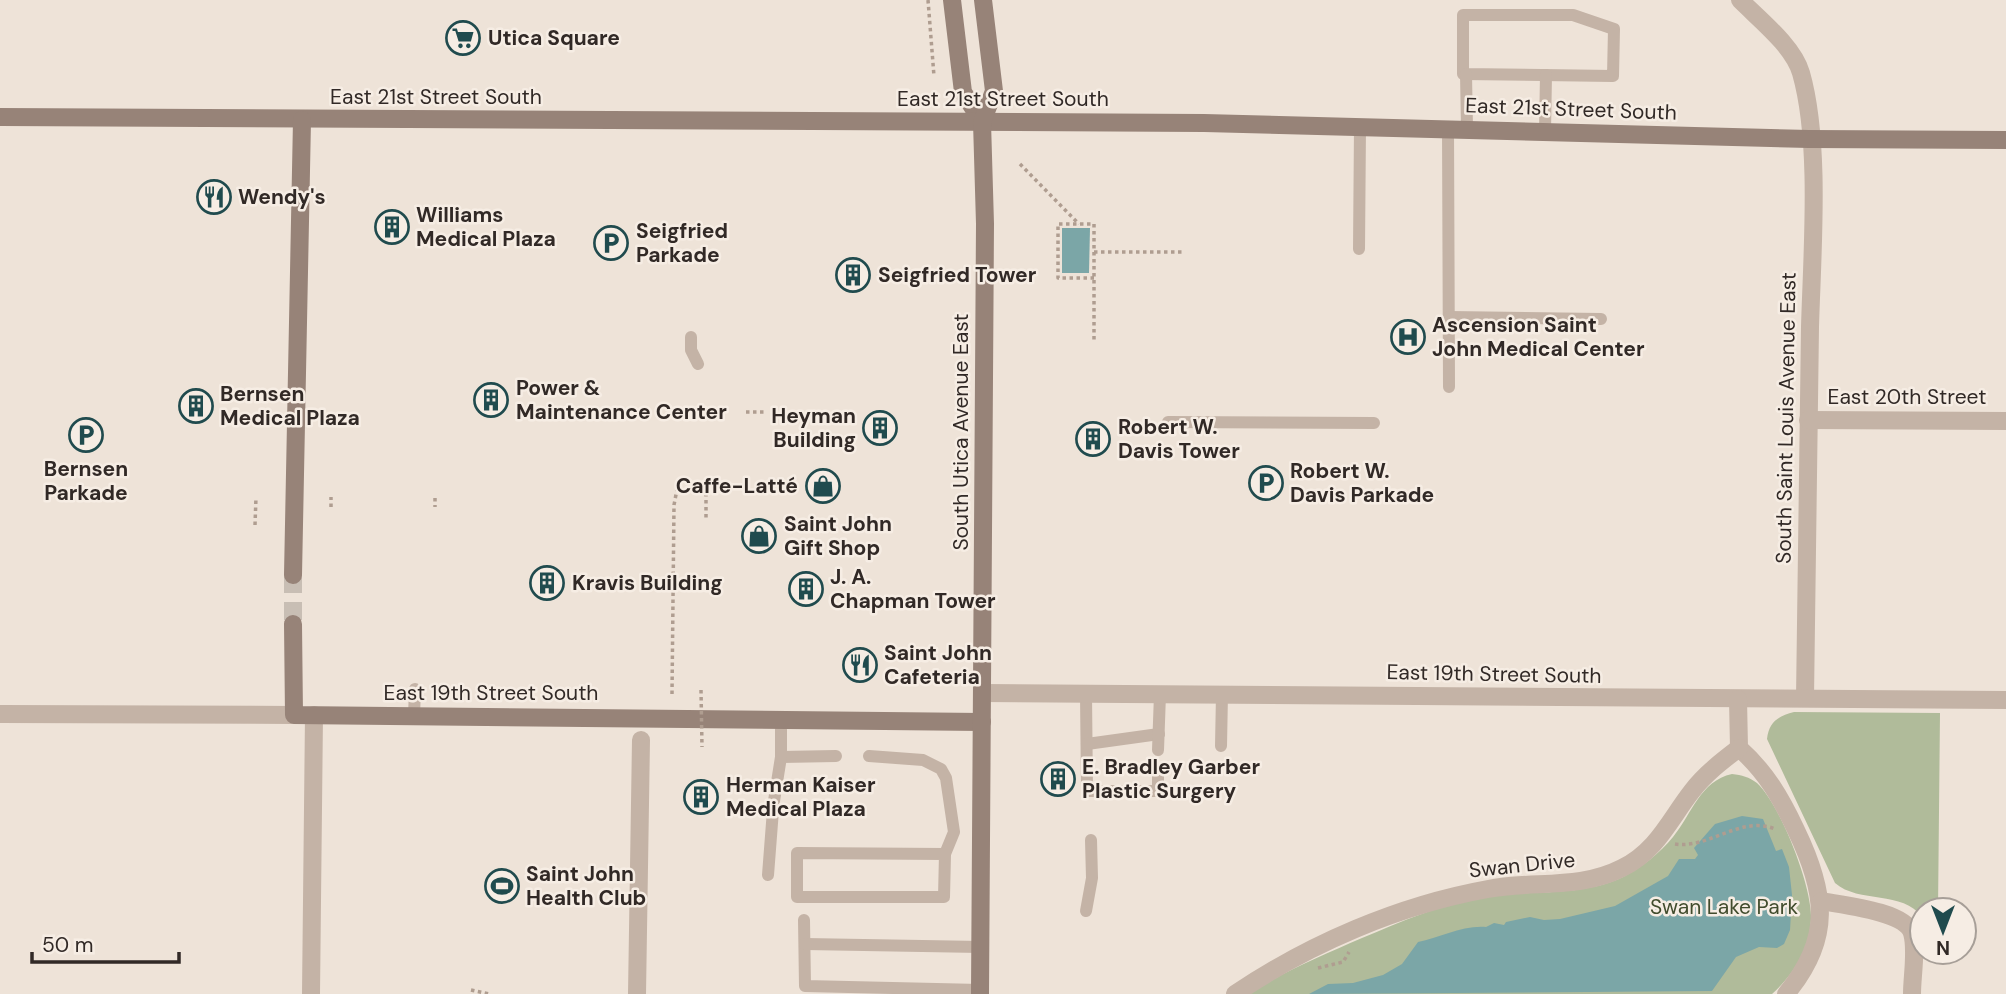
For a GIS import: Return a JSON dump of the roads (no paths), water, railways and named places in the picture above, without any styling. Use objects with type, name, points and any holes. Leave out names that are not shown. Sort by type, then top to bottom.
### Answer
[{"type":"main road","points":[[982,122],[963,92],[953,4],[984,1]]},
{"type":"main road","name":"South Utica Avenue East","points":[[981,992],[985,224],[982,122],[994,91],[984,1]]},
{"type":"main road","name":"East 21st Street South","points":[[0,117],[1360,126],[1810,139],[2006,140]]},
{"type":"main road","points":[[292,575],[302,120]]},
{"type":"main road","points":[[293,624],[294,715]]},
{"type":"main road","name":"East 19th Street South","points":[[294,715],[982,722]]},
{"type":"street","name":"South Saint Louis Avenue East","points":[[1740,0],[1785,48],[1800,70],[1810,139],[1812,268],[1805,698]]},
{"type":"street","name":"East 20th Street","points":[[1808,420],[2006,421]]},
{"type":"street","name":"East 19th Street South","points":[[982,693],[2006,700]]},
{"type":"street","points":[[1738,699],[1739,748],[1759,766],[1782,800],[1816,874],[1821,901],[1815,945],[1797,981],[1786,994]]},
{"type":"street","name":"East 19th Street South","points":[[0,715],[294,715]]},
{"type":"street","points":[[311,994],[314,715]]},
{"type":"street","points":[[636,994],[641,740]]},
{"type":"street","name":"Swan Drive","points":[[1235,994],[1300,955],[1414,907],[1454,895],[1518,884],[1581,883],[1625,867],[1650,849],[1698,784],[1739,748]]},
{"type":"street","points":[[1821,901],[1893,916],[1907,923],[1913,934],[1912,994]]},
{"type":"lane","points":[[1463,15],[1573,15],[1614,29],[1613,76],[1546,75],[1463,74],[1463,15]]},
{"type":"lane","points":[[1466,74],[1466,128]]},
{"type":"lane","points":[[1545,132],[1546,75]]},
{"type":"lane","points":[[1359,249],[1360,126]]},
{"type":"lane","points":[[1448,128],[1449,387]]},
{"type":"lane","points":[[1449,317],[1601,319]]},
{"type":"lane","points":[[691,337],[691,350],[698,364]]},
{"type":"lane","points":[[1168,422],[1374,423]]},
{"type":"lane","points":[[414,716],[415,688]]},
{"type":"lane","points":[[1087,694],[1087,791],[1158,791],[1158,769]]},
{"type":"lane","points":[[1158,750],[1160,694]]},
{"type":"lane","points":[[1221,746],[1222,694]]},
{"type":"lane","points":[[768,875],[773,806],[781,757],[782,718]]},
{"type":"lane","points":[[1087,744],[1159,734]]},
{"type":"lane","points":[[781,757],[836,756]]},
{"type":"lane","points":[[869,756],[923,760],[942,769],[946,778],[954,832],[945,854],[944,897],[797,897],[797,853],[945,854]]},
{"type":"lane","points":[[1086,911],[1092,878],[1091,840]]},
{"type":"lane","points":[[804,920],[805,986],[981,992]]},
{"type":"lane","points":[[805,944],[981,947]]},
{"type":"water","points":[[1062,228],[1090,228],[1089,273],[1062,273]]},
{"type":"water","name":"Swan Lake Park","points":[[1742,816],[1763,819],[1776,851],[1782,849],[1789,867],[1792,895],[1790,930],[1784,944],[1777,948],[1759,947],[1736,957],[1712,991],[1309,994],[1328,984],[1353,983],[1383,975],[1402,964],[1418,942],[1451,932],[1486,927],[1494,923],[1504,925],[1506,922],[1530,917],[1560,919],[1615,906],[1668,876],[1679,859],[1695,859],[1698,855],[1694,848],[1715,824]]},
{"type":"tunnel","points":[[293,575],[293,624]]},
{"type":"place","name":"Utica Square","points":[[463,38]]},
{"type":"place","name":"Wendy's","points":[[214,197]]},
{"type":"place","name":"Williams Medical Plaza","points":[[392,227]]},
{"type":"place","name":"Seigfried Parkade","points":[[611,243]]},
{"type":"place","name":"Seigfried Tower","points":[[853,275]]},
{"type":"place","name":"Ascension Saint John Medical Center","points":[[1408,337]]},
{"type":"place","name":"Power & Maintenance Center","points":[[491,400]]},
{"type":"place","name":"Bernsen Medical Plaza","points":[[196,406]]},
{"type":"place","name":"Heyman Building","points":[[880,428]]},
{"type":"place","name":"Bernsen Parkade","points":[[86,435]]},
{"type":"place","name":"Robert W. Davis Tower","points":[[1093,439]]},
{"type":"place","name":"Robert W. Davis Parkade","points":[[1266,483]]},
{"type":"place","name":"Caffe-Latté","points":[[823,486]]},
{"type":"place","name":"Saint John Gift Shop","points":[[759,536]]},
{"type":"place","name":"Kravis Building","points":[[547,583]]},
{"type":"place","name":"J. A. Chapman Tower","points":[[806,589]]},
{"type":"place","name":"Saint John Cafeteria","points":[[860,665]]},
{"type":"place","name":"E. Bradley Garber Plastic Surgery","points":[[1058,779]]},
{"type":"place","name":"Herman Kaiser Medical Plaza","points":[[701,797]]},
{"type":"place","name":"Saint John Health Club","points":[[502,886]]}]
